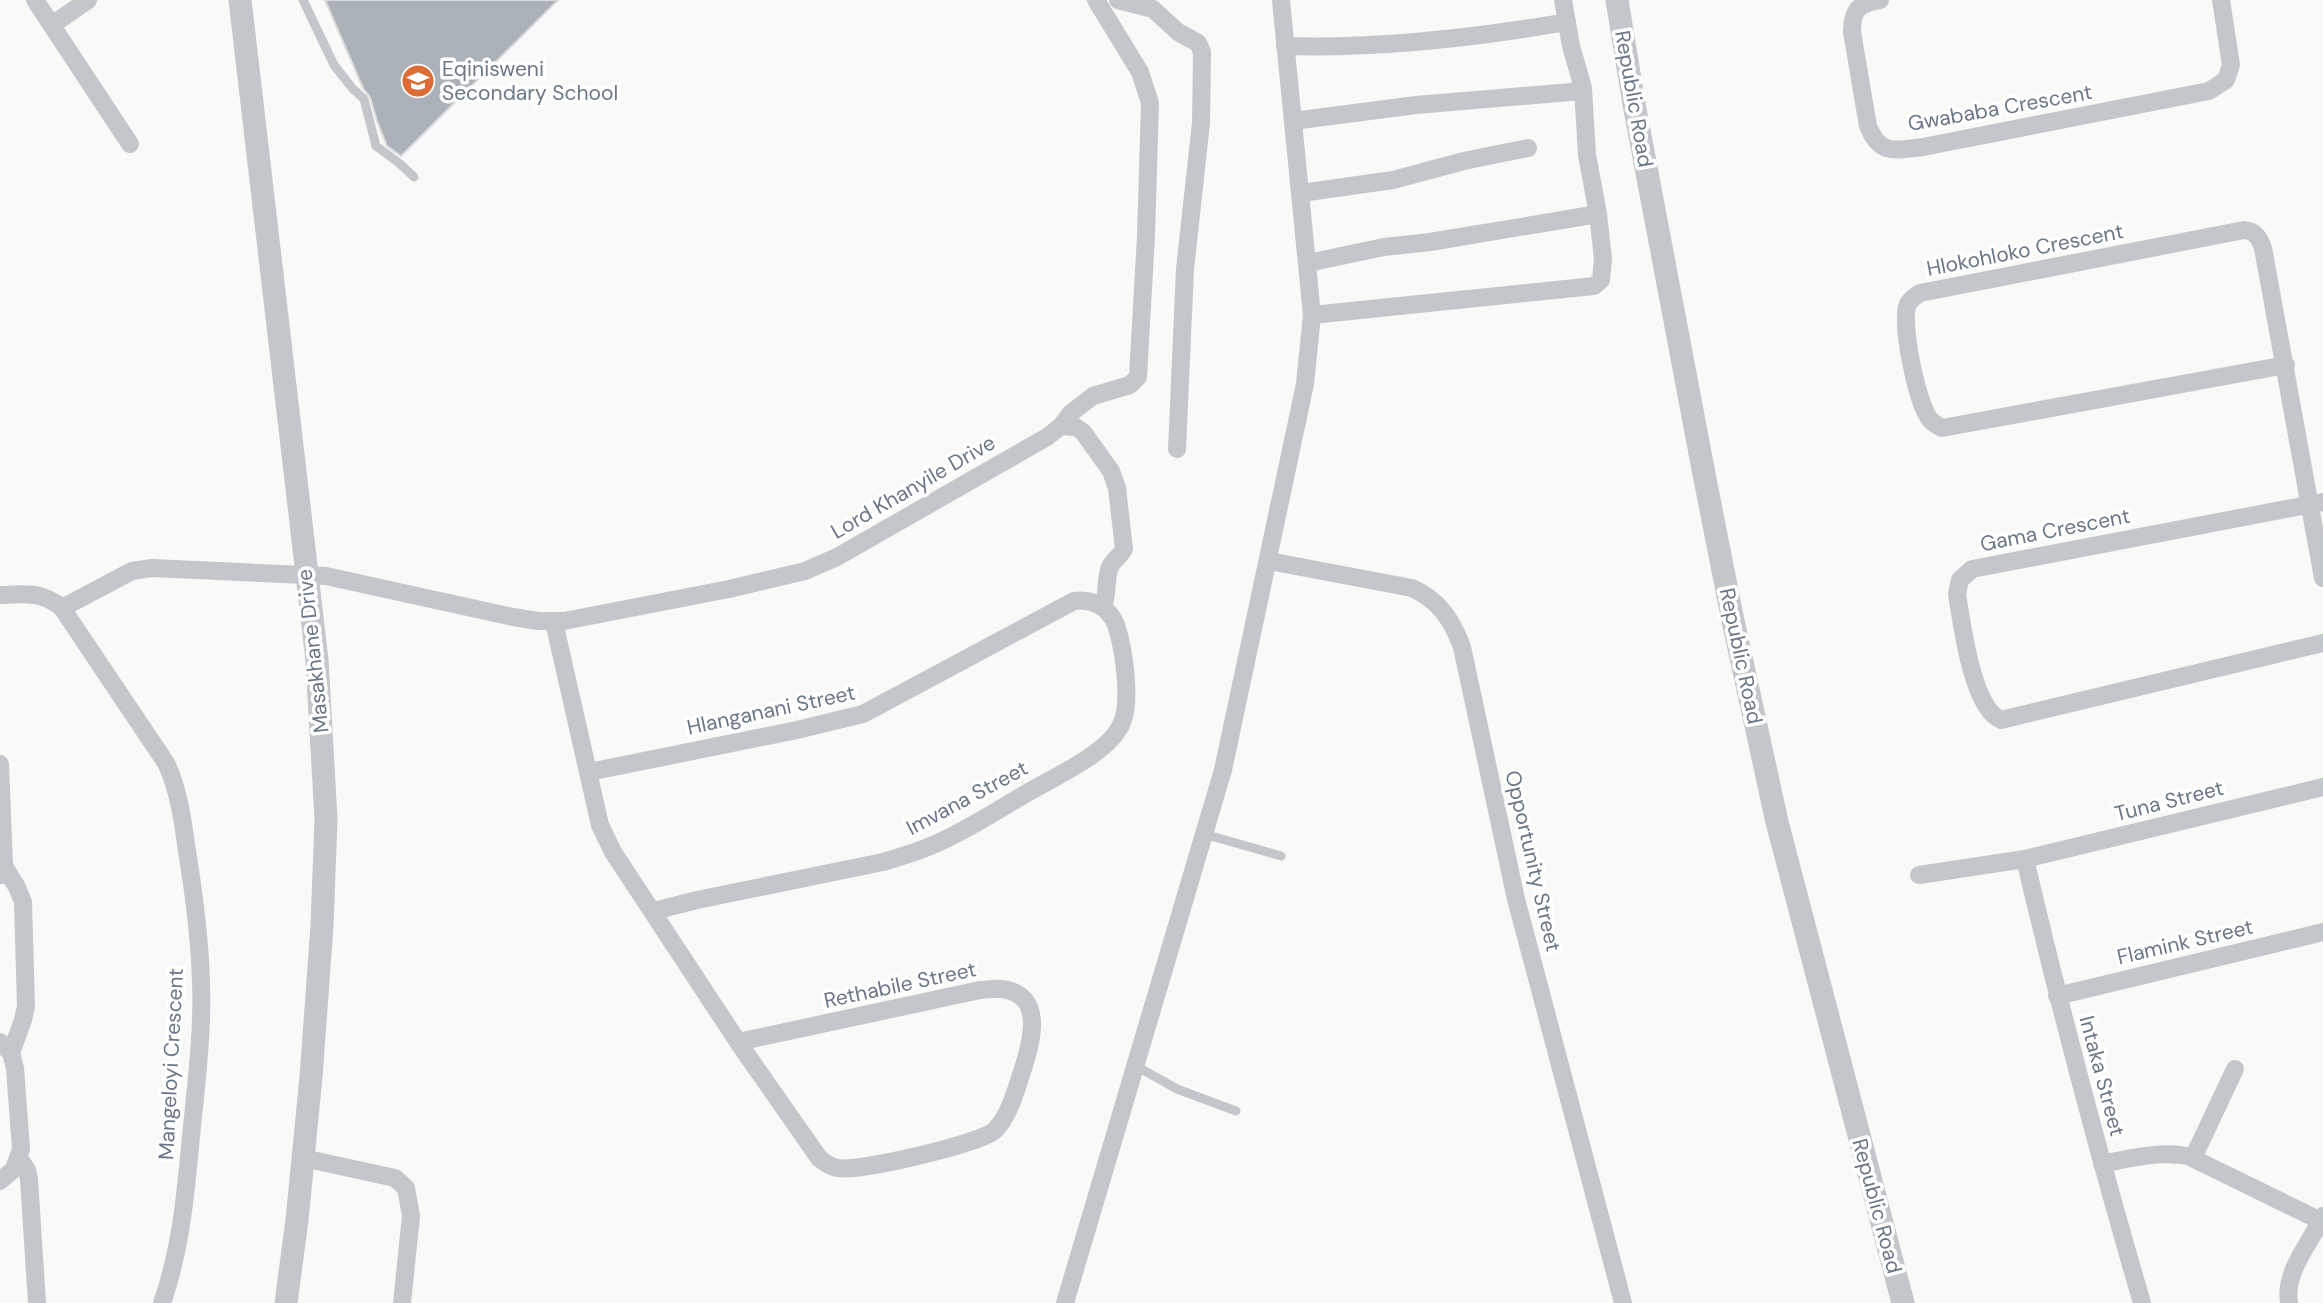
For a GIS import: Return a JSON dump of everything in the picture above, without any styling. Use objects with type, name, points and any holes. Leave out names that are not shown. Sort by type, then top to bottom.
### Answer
[{"type":"street","points":[[35,0],[130,145]]},
{"type":"street","points":[[52,25],[88,0]]},
{"type":"street","name":"Masakhane Drive","points":[[240,0],[317,660],[326,818],[322,926],[303,1158],[286,1303]]},
{"type":"street","name":"Lord Khanyile Drive","points":[[62,608],[115,579],[139,569],[152,568],[336,578],[513,617],[554,622],[729,589],[805,571],[837,557],[1007,460],[1061,426],[1071,412],[1093,396],[1133,383],[1139,369],[1150,103],[1140,72],[1096,0]]},
{"type":"street","points":[[1118,0],[1153,9],[1178,32],[1198,43],[1202,52],[1201,123],[1185,269],[1177,449]]},
{"type":"street","points":[[1065,1303],[1223,770],[1306,384],[1312,314],[1281,0]]},
{"type":"street","points":[[1312,314],[1594,286],[1601,281],[1603,269],[1598,214],[1587,155],[1583,91],[1563,0]]},
{"type":"street","name":"Republic Road","points":[[1617,0],[1704,474],[1777,822],[1903,1303]]},
{"type":"street","name":"Gwababa Crescent","points":[[1880,0],[1860,5],[1855,10],[1852,32],[1868,126],[1874,140],[1889,150],[1937,145],[2209,91],[2226,80],[2230,73],[2221,0]]},
{"type":"street","points":[[1285,46],[1400,43],[1498,34],[1567,22]]},
{"type":"street","points":[[1293,121],[1416,105],[1583,91]]},
{"type":"street","points":[[1301,193],[1393,180],[1464,161],[1528,148]]},
{"type":"street","points":[[1308,263],[1384,247],[1598,214]]},
{"type":"street","name":"Hlokohloko Crescent","points":[[2244,230],[2258,236],[2263,248],[2286,365],[1942,428],[1928,417],[1913,363],[1906,313],[1911,300],[1920,293],[2244,230]]},
{"type":"street","points":[[2286,365],[2316,503],[2323,578]]},
{"type":"street","points":[[1061,426],[1076,427],[1090,439],[1111,471],[1117,488],[1124,549],[1109,570],[1103,607]]},
{"type":"street","name":"Gama Crescent","points":[[2316,503],[1972,569],[1960,580],[1956,594],[1978,692],[1985,707],[2001,719],[2323,643]]},
{"type":"street","name":"Opportunity Street","points":[[1269,561],[1412,588],[1436,602],[1456,629],[1516,899],[1623,1303]]},
{"type":"street","points":[[0,595],[41,595],[52,599],[62,608]]},
{"type":"street","name":"Hlanganani Street","points":[[589,772],[857,716],[875,709],[1064,605],[1086,600],[1103,607]]},
{"type":"street","name":"Imvana Street","points":[[653,911],[908,855],[958,834],[1094,754],[1120,729],[1126,707],[1118,632],[1113,619],[1103,607]]},
{"type":"street","name":"Mangeloyi Crescent","points":[[62,608],[168,768],[183,820],[195,900],[202,984],[197,1080],[180,1232],[162,1303]]},
{"type":"street","name":"Rethabile Street","points":[[554,622],[605,836],[738,1042],[819,1158],[832,1166],[846,1168],[970,1143],[990,1134],[1003,1120],[1016,1091],[1029,1052],[1032,1015],[1029,1006],[1011,992],[1001,989],[980,990],[738,1042]]},
{"type":"street","points":[[0,764],[2,871],[17,887],[23,902],[26,1006],[6,1047],[16,1081],[21,1149],[13,1169],[0,1181]]},
{"type":"street","name":"Tuna Street","points":[[1919,875],[2025,859],[2323,787]]},
{"type":"street","name":"Intaka Street","points":[[2025,859],[2057,996],[2142,1303]]},
{"type":"street","name":"Flamink Street","points":[[2057,996],[2323,933]]},
{"type":"street","points":[[2193,1158],[2235,1069]]},
{"type":"street","points":[[2102,1164],[2174,1154],[2193,1158],[2322,1220],[2290,1278],[2287,1294],[2289,1303]]},
{"type":"street","points":[[19,1158],[27,1170],[29,1180],[37,1303]]},
{"type":"street","points":[[303,1158],[395,1178],[406,1188],[411,1216],[402,1303]]},
{"type":"lane","points":[[303,0],[334,65],[364,99],[376,146],[414,177]]},
{"type":"lane","points":[[1204,834],[1281,856]]},
{"type":"lane","points":[[1136,1066],[1177,1089],[1236,1111]]},
{"type":"building","name":"Eqinisweni Secondary School","points":[[325,0],[558,0],[401,156],[387,146],[370,97],[363,88]]},
{"type":"place","name":"Eqinisweni Secondary School","points":[[418,81]]}]
